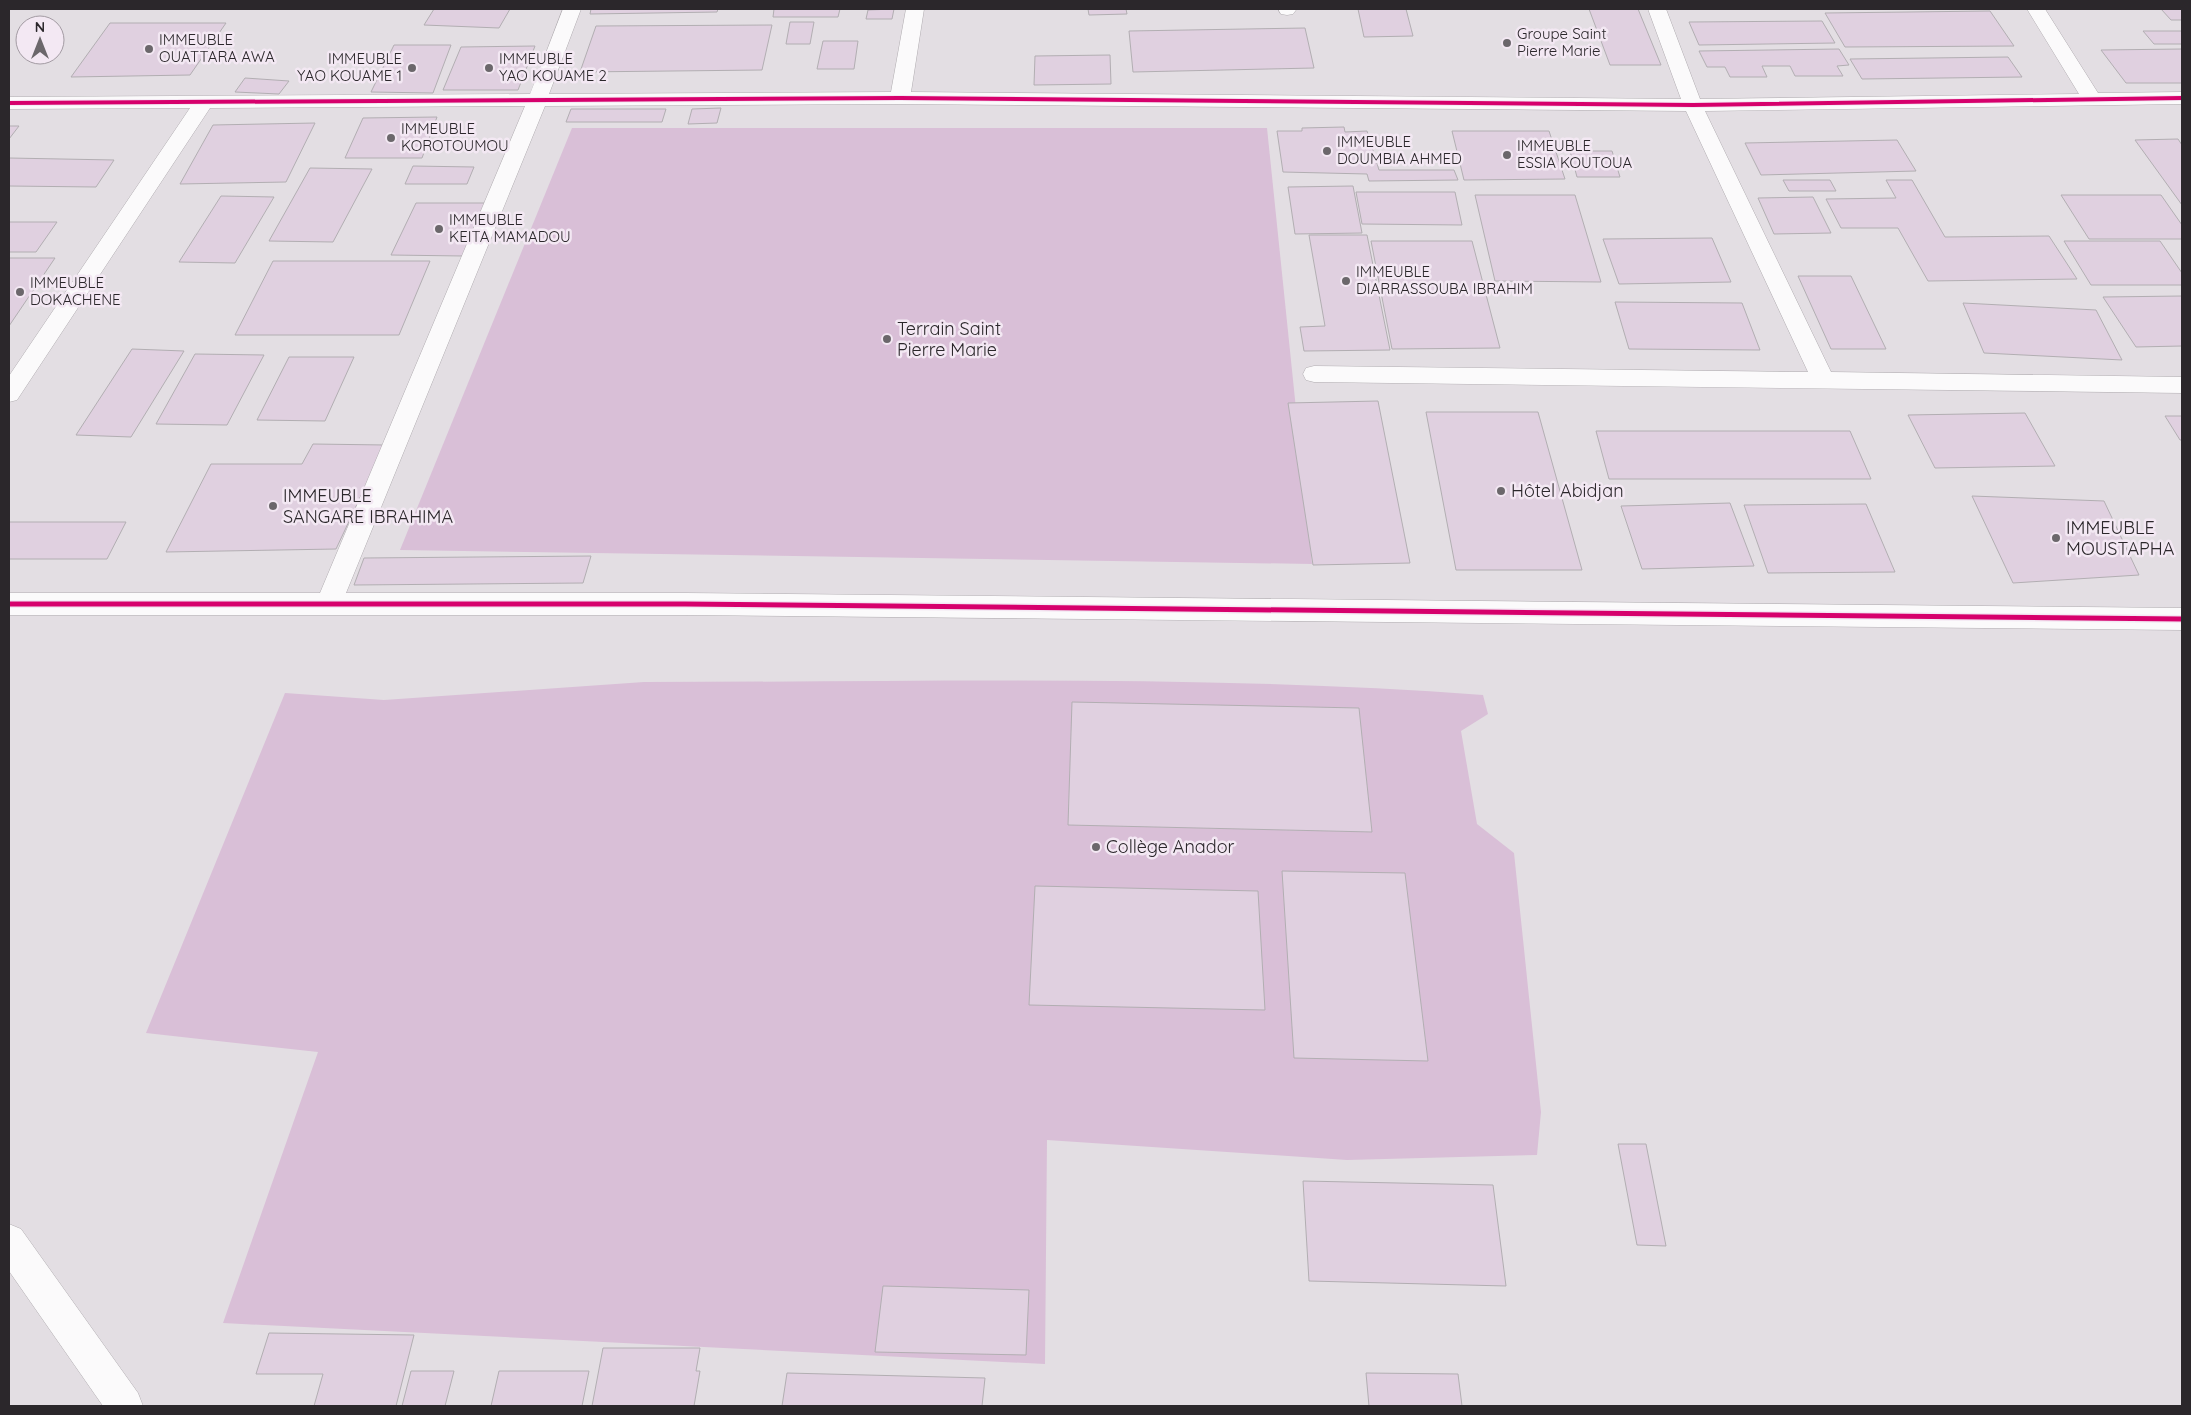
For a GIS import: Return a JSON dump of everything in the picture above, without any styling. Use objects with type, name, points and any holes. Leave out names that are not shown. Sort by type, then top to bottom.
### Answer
[{"type":"street","points":[[330,604],[537,101],[572,9]]},
{"type":"street","points":[[900,98],[915,9]]},
{"type":"street","points":[[1656,9],[1693,105],[1824,381]]},
{"type":"street","points":[[2036,9],[2091,98]]},
{"type":"street","points":[[9,103],[900,98],[1693,105],[2182,98]]},
{"type":"street","points":[[9,394],[204,103]]},
{"type":"street","points":[[1314,374],[2182,384]]},
{"type":"street","points":[[9,604],[685,604],[2182,619]]},
{"type":"street","points":[[9,1241],[125,1406]]},
{"type":"shaded area","name":"Terrain Saint Pierre Marie","points":[[572,128],[1267,128],[1312,564],[400,550]]},
{"type":"shaded area","points":[[644,682],[1169,682],[1378,688],[1483,695],[1488,714],[1461,731],[1477,824],[1514,853],[1541,1112],[1537,1155],[1347,1160],[1047,1140],[1045,1364],[223,1323],[318,1052],[146,1033],[285,693],[384,700]]},
{"type":"building","points":[[434,9],[510,9],[499,28],[424,25]]},
{"type":"building","points":[[591,9],[718,9],[717,12],[590,14]]},
{"type":"building","points":[[774,9],[840,9],[838,17],[773,17]]},
{"type":"building","points":[[894,9],[892,19],[866,19],[868,10]]},
{"type":"building","points":[[1088,9],[1126,9],[1127,14],[1089,15]]},
{"type":"building","points":[[1358,9],[1406,9],[1413,36],[1364,37]]},
{"type":"building","points":[[1589,9],[1638,9],[1661,65],[1610,65]]},
{"type":"building","points":[[2161,9],[2182,9],[2182,20],[2171,20]]},
{"type":"building","points":[[1990,11],[2014,46],[1845,47],[1825,13]]},
{"type":"building","points":[[1822,21],[1835,43],[1699,45],[1689,22]]},
{"type":"building","points":[[790,22],[814,22],[810,44],[786,44]]},
{"type":"building","name":"IMMEUBLE OUATTARA AWA","points":[[110,23],[226,23],[190,75],[71,77]]},
{"type":"building","points":[[772,25],[762,70],[580,72],[596,26]]},
{"type":"building","points":[[1305,28],[1314,68],[1133,72],[1129,31]]},
{"type":"building","points":[[2143,31],[2182,31],[2182,44],[2154,44]]},
{"type":"building","points":[[823,41],[858,41],[854,69],[817,69]]},
{"type":"building","name":"IMMEUBLE YAO KOUAME 1","points":[[394,45],[451,45],[433,93],[371,92]]},
{"type":"building","name":"IMMEUBLE YAO KOUAME 2","points":[[535,46],[518,90],[443,90],[461,47]]},
{"type":"building","points":[[1839,49],[1849,65],[1837,66],[1843,76],[1795,76],[1790,66],[1762,66],[1767,77],[1730,77],[1725,67],[1707,67],[1699,51]]},
{"type":"building","points":[[2182,49],[2182,83],[2126,83],[2101,50]]},
{"type":"building","points":[[1110,55],[1111,84],[1034,85],[1035,56]]},
{"type":"building","points":[[2008,57],[2022,77],[1862,79],[1850,59]]},
{"type":"building","points":[[245,78],[289,81],[279,94],[235,92]]},
{"type":"building","points":[[721,108],[717,123],[688,124],[692,109]]},
{"type":"building","points":[[571,109],[666,109],[662,122],[566,122]]},
{"type":"building","name":"IMMEUBLE KOROTOUMOU","points":[[437,117],[422,158],[345,158],[363,118]]},
{"type":"building","points":[[315,123],[286,182],[180,184],[213,125]]},
{"type":"building","points":[[9,126],[19,126],[9,139]]},
{"type":"building","name":"IMMEUBLE DOUMBIA AHMED","points":[[1344,127],[1345,132],[1367,131],[1379,170],[1454,170],[1458,180],[1369,181],[1367,174],[1283,172],[1277,131],[1302,131],[1302,128]]},
{"type":"building","name":"IMMEUBLE ESSIA KOUTOUA","points":[[1452,131],[1549,131],[1565,179],[1464,180]]},
{"type":"building","points":[[2178,139],[2182,145],[2182,205],[2135,140]]},
{"type":"building","points":[[1897,140],[1916,171],[1761,175],[1745,143]]},
{"type":"building","points":[[1570,151],[1612,151],[1620,177],[1577,177]]},
{"type":"building","points":[[9,158],[114,160],[96,187],[9,186]]},
{"type":"building","points":[[413,166],[474,167],[467,184],[405,184]]},
{"type":"building","points":[[310,168],[372,169],[333,242],[269,241]]},
{"type":"building","points":[[1783,180],[1830,180],[1836,191],[1789,191]]},
{"type":"building","points":[[1886,180],[1912,180],[1945,237],[2049,236],[2077,279],[1928,281],[1898,228],[1841,228],[1826,199],[1896,198]]},
{"type":"building","points":[[1353,186],[1362,233],[1295,234],[1288,187]]},
{"type":"building","points":[[1356,192],[1455,192],[1462,225],[1362,224]]},
{"type":"building","points":[[1475,195],[1575,195],[1601,282],[1495,281]]},
{"type":"building","points":[[2061,195],[2161,195],[2182,225],[2182,239],[2089,239]]},
{"type":"building","points":[[221,196],[274,197],[235,263],[179,262]]},
{"type":"building","points":[[1813,197],[1831,233],[1774,234],[1758,198]]},
{"type":"building","name":"IMMEUBLE KEITA MAMADOU","points":[[416,203],[485,203],[463,256],[391,255]]},
{"type":"building","points":[[9,222],[57,222],[36,252],[9,252]]},
{"type":"building","name":"IMMEUBLE DIARRASSOUBA IBRAHIM","points":[[1309,235],[1367,235],[1390,350],[1304,351],[1300,327],[1325,326]]},
{"type":"building","points":[[1712,238],[1731,282],[1619,284],[1603,239]]},
{"type":"building","points":[[1371,241],[1472,241],[1500,348],[1392,349]]},
{"type":"building","points":[[2064,241],[2160,241],[2182,273],[2182,285],[2091,285]]},
{"type":"building","name":"IMMEUBLE DOKACHENE","points":[[9,258],[55,258],[9,326]]},
{"type":"building","points":[[273,261],[430,261],[399,335],[235,335]]},
{"type":"building","points":[[1798,276],[1851,276],[1886,349],[1831,349]]},
{"type":"building","points":[[2182,296],[2182,346],[2136,347],[2103,297]]},
{"type":"building","points":[[1615,302],[1742,303],[1760,350],[1629,349]]},
{"type":"building","points":[[1963,303],[2096,310],[2122,360],[1984,353]]},
{"type":"building","points":[[132,349],[184,351],[131,437],[76,435]]},
{"type":"building","points":[[195,354],[264,355],[227,425],[156,424]]},
{"type":"building","points":[[289,357],[354,357],[325,421],[257,420]]},
{"type":"building","points":[[1378,401],[1410,563],[1313,565],[1288,403]]},
{"type":"building","name":"Hôtel Abidjan","points":[[1426,412],[1538,412],[1582,570],[1456,570]]},
{"type":"building","points":[[2025,413],[2055,466],[1935,468],[1908,415]]},
{"type":"building","points":[[2165,416],[2182,416],[2182,440],[2180,440]]},
{"type":"building","points":[[1596,431],[1850,431],[1871,479],[1609,479]]},
{"type":"building","name":"IMMEUBLE SANGARE IBRAHIMA","points":[[313,444],[385,445],[336,549],[166,552],[211,464],[302,464]]},
{"type":"building","name":"IMMEUBLE MOUSTAPHA","points":[[1972,496],[2104,501],[2139,575],[2013,583]]},
{"type":"building","points":[[1730,503],[1754,566],[1642,569],[1621,506]]},
{"type":"building","points":[[1866,504],[1895,572],[1768,573],[1744,505]]},
{"type":"building","points":[[9,522],[126,522],[107,559],[9,559]]},
{"type":"building","points":[[591,556],[583,583],[354,585],[364,558]]},
{"type":"building","points":[[1072,702],[1359,708],[1372,832],[1068,825]]},
{"type":"building","points":[[1282,871],[1405,873],[1428,1061],[1294,1058]]},
{"type":"building","points":[[1035,886],[1258,891],[1265,1010],[1029,1005]]},
{"type":"building","points":[[1618,1144],[1646,1144],[1666,1246],[1637,1245]]},
{"type":"building","points":[[1303,1181],[1493,1185],[1506,1286],[1309,1281]]},
{"type":"building","points":[[883,1286],[1029,1290],[1026,1355],[875,1352]]},
{"type":"building","points":[[269,1333],[414,1335],[396,1406],[314,1406],[323,1374],[256,1374]]},
{"type":"building","points":[[603,1348],[700,1348],[696,1371],[700,1371],[694,1406],[592,1406]]},
{"type":"building","points":[[411,1371],[454,1371],[445,1406],[402,1406]]},
{"type":"building","points":[[499,1371],[589,1371],[582,1406],[491,1406]]},
{"type":"building","points":[[787,1373],[985,1378],[982,1406],[782,1406]]},
{"type":"building","points":[[1366,1373],[1458,1374],[1462,1406],[1369,1406]]},
{"type":"cycle path","points":[[9,103],[900,98],[1693,105],[2182,98]]},
{"type":"cycle path","points":[[9,604],[685,604],[2182,619]]},
{"type":"place","name":"Groupe Saint Pierre Marie","points":[[1507,43]]},
{"type":"place","name":"IMMEUBLE OUATTARA AWA","points":[[149,49]]},
{"type":"place","name":"IMMEUBLE YAO KOUAME 1","points":[[412,68]]},
{"type":"place","name":"IMMEUBLE YAO KOUAME 2","points":[[489,68]]},
{"type":"place","name":"IMMEUBLE KOROTOUMOU","points":[[391,138]]},
{"type":"place","name":"IMMEUBLE DOUMBIA AHMED","points":[[1327,151]]},
{"type":"place","name":"IMMEUBLE ESSIA KOUTOUA","points":[[1507,155]]},
{"type":"place","name":"IMMEUBLE KEITA MAMADOU","points":[[439,229]]},
{"type":"place","name":"IMMEUBLE DIARRASSOUBA IBRAHIM","points":[[1346,281]]},
{"type":"place","name":"IMMEUBLE DOKACHENE","points":[[20,292]]},
{"type":"place","name":"Terrain Saint Pierre Marie","points":[[887,339]]},
{"type":"place","name":"Hôtel Abidjan","points":[[1501,491]]},
{"type":"place","name":"IMMEUBLE SANGARE IBRAHIMA","points":[[273,506]]},
{"type":"place","name":"IMMEUBLE MOUSTAPHA","points":[[2056,538]]},
{"type":"place","name":"Collège Anador","points":[[1096,847]]}]
